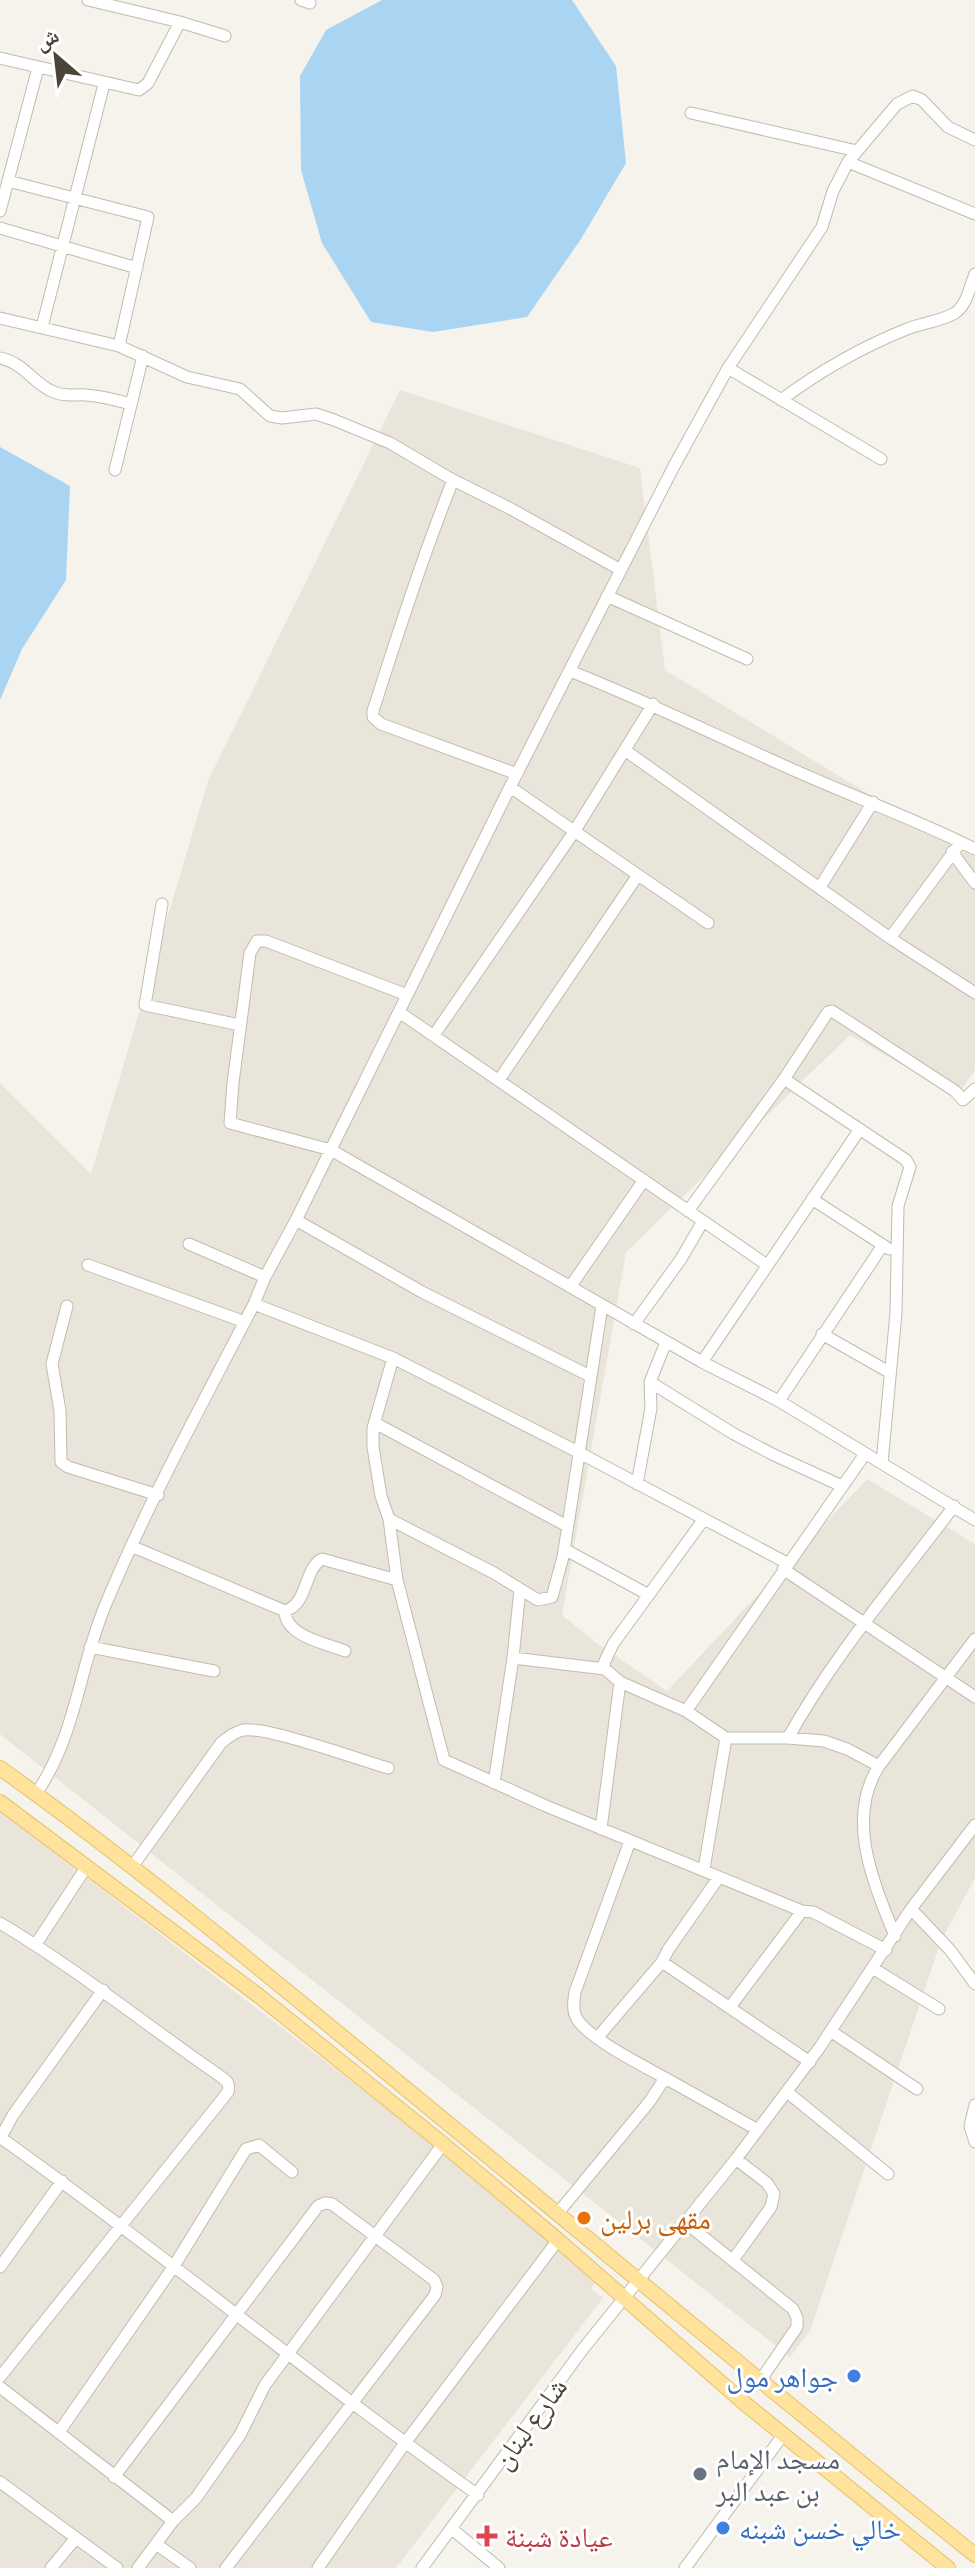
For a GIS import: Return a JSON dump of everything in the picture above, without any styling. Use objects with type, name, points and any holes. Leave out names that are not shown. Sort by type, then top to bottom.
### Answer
[{"type":"main road","points":[[0,1768],[132,1867],[975,2555]]},
{"type":"main road","points":[[0,1802],[259,1996],[443,2144],[783,2435],[948,2568]]},
{"type":"street","points":[[88,0],[225,36]]},
{"type":"street","points":[[0,58],[104,84],[144,88],[180,22]]},
{"type":"street","points":[[0,211],[38,68]]},
{"type":"street","points":[[42,327],[104,84]]},
{"type":"street","points":[[36,1794],[54,1765],[68,1732],[90,1647],[131,1546],[510,787],[674,466],[728,368],[822,227],[833,191],[848,162],[897,104],[913,96],[922,100],[948,127],[975,140]]},
{"type":"street","points":[[691,113],[857,151]]},
{"type":"street","points":[[848,162],[975,214]]},
{"type":"street","points":[[8,181],[148,217],[119,346]]},
{"type":"street","points":[[0,228],[137,268]]},
{"type":"street","points":[[781,400],[810,378],[859,351],[907,329],[955,313],[966,298],[975,274]]},
{"type":"street","points":[[0,318],[119,346],[187,377],[240,389],[270,416],[282,418],[316,414],[334,420],[390,443],[621,570]]},
{"type":"street","points":[[115,470],[143,356]]},
{"type":"street","points":[[0,358],[23,368],[52,392],[131,404]]},
{"type":"street","points":[[728,368],[881,459]]},
{"type":"street","points":[[453,480],[419,570],[373,717],[381,724],[517,774]]},
{"type":"street","points":[[607,596],[747,659]]},
{"type":"street","points":[[570,671],[653,704],[779,764],[873,802],[975,849]]},
{"type":"street","points":[[434,1035],[574,832],[653,704]]},
{"type":"street","points":[[626,751],[890,938],[975,993]]},
{"type":"street","points":[[510,787],[708,923]]},
{"type":"street","points":[[820,887],[873,802]]},
{"type":"street","points":[[890,938],[961,842]]},
{"type":"street","points":[[952,852],[975,883]]},
{"type":"street","points":[[499,1080],[638,875]]},
{"type":"street","points":[[162,904],[146,1006],[240,1025]]},
{"type":"street","points":[[407,995],[266,941],[257,941],[250,953],[230,1123],[331,1150],[666,1342],[779,1401],[975,1520]]},
{"type":"street","points":[[688,1211],[784,1079],[826,1014],[832,1011],[955,1091],[963,1100],[975,1089]]},
{"type":"street","points":[[399,1012],[767,1265]]},
{"type":"street","points":[[784,1079],[909,1163],[910,1171],[898,1206],[896,1313],[882,1463]]},
{"type":"street","points":[[702,1362],[860,1129]]},
{"type":"street","points":[[570,1287],[644,1180]]},
{"type":"street","points":[[812,1199],[898,1255]]},
{"type":"street","points":[[296,1220],[422,1292],[590,1376]]},
{"type":"street","points":[[634,1324],[681,1259],[703,1221]]},
{"type":"street","points":[[189,1244],[265,1277]]},
{"type":"street","points":[[779,1401],[883,1245]]},
{"type":"street","points":[[88,1265],[245,1322]]},
{"type":"street","points":[[254,1304],[393,1358],[704,1519],[785,1566],[975,1697]]},
{"type":"street","points":[[67,1306],[52,1364],[60,1411],[61,1462],[68,1467],[158,1495]]},
{"type":"street","points":[[389,1519],[481,1565],[538,1600],[552,1597],[564,1549],[602,1306]]},
{"type":"street","points":[[822,1334],[889,1372]]},
{"type":"street","points":[[637,1484],[651,1408],[650,1382],[666,1342]]},
{"type":"street","points":[[393,1358],[375,1423],[373,1447],[381,1496],[389,1519],[397,1580],[442,1757],[450,1764],[601,1829],[802,1911],[813,1912],[886,1950]]},
{"type":"street","points":[[650,1382],[748,1441],[842,1486]]},
{"type":"street","points":[[375,1423],[567,1526]]},
{"type":"street","points":[[686,1711],[865,1454]]},
{"type":"street","points":[[788,1738],[807,1703],[864,1623],[954,1506]]},
{"type":"street","points":[[605,1669],[604,1663],[613,1644],[704,1519]]},
{"type":"street","points":[[131,1546],[285,1611]]},
{"type":"street","points":[[564,1549],[649,1595]]},
{"type":"street","points":[[285,1611],[296,1604],[315,1564],[322,1559],[397,1580]]},
{"type":"street","points":[[494,1783],[520,1589]]},
{"type":"street","points":[[285,1611],[285,1620],[293,1630],[345,1651]]},
{"type":"street","points":[[895,1936],[868,1862],[863,1824],[864,1797],[879,1766],[975,1639]]},
{"type":"street","points":[[90,1647],[214,1671]]},
{"type":"street","points":[[513,1658],[605,1669],[620,1682],[686,1711],[726,1738],[824,1741],[879,1766]]},
{"type":"street","points":[[601,1829],[620,1682]]},
{"type":"street","points":[[132,1867],[221,1743],[236,1732],[245,1729],[274,1734],[388,1768]]},
{"type":"street","points":[[704,1869],[726,1738]]},
{"type":"street","name":"شارع لبنان","points":[[422,2568],[637,2279],[686,2223],[810,2062],[911,1909],[975,1825]]},
{"type":"street","points":[[630,1841],[575,1992],[573,2008],[576,2019],[597,2038],[758,2130]]},
{"type":"street","points":[[36,1944],[87,1866]]},
{"type":"street","points":[[597,2038],[662,1962],[719,1877]]},
{"type":"street","points":[[911,1909],[950,1950],[975,1984]]},
{"type":"street","points":[[730,2007],[802,1911]]},
{"type":"street","points":[[0,1923],[103,1990],[228,2082],[230,2087],[0,2377]]},
{"type":"street","points":[[662,1962],[810,2062]]},
{"type":"street","points":[[874,1969],[939,2009]]},
{"type":"street","points":[[103,1990],[13,2115],[1,2139],[62,2181],[352,2403],[478,2495]]},
{"type":"street","points":[[832,2032],[917,2089]]},
{"type":"street","points":[[558,2213],[650,2101],[665,2078]]},
{"type":"street","points":[[787,2092],[888,2174]]},
{"type":"street","points":[[975,2105],[970,2126],[975,2142]]},
{"type":"street","points":[[138,2568],[173,2521],[196,2498],[240,2435],[265,2385],[443,2144]]},
{"type":"street","points":[[59,2432],[174,2266],[246,2149],[259,2145],[292,2172]]},
{"type":"street","points":[[733,2260],[771,2207],[774,2194],[767,2183],[736,2159]]},
{"type":"street","points":[[0,2267],[62,2181]]},
{"type":"street","points":[[114,2477],[318,2206],[332,2204],[434,2280],[437,2287],[435,2295],[226,2568]]},
{"type":"street","points":[[686,2223],[793,2309],[797,2327],[760,2381]]},
{"type":"street","points":[[318,2568],[405,2443],[558,2240]]},
{"type":"street","points":[[0,2387],[173,2521]]},
{"type":"street","points":[[685,2568],[783,2435]]},
{"type":"street","points":[[0,2482],[117,2568]]},
{"type":"street","points":[[452,2529],[499,2568]]},
{"type":"street","points":[[51,2568],[76,2538]]},
{"type":"street","points":[[156,2544],[190,2568]]},
{"type":"shaded area","points":[[400,390],[640,468],[665,670],[872,796],[975,852],[975,1070],[957,1096],[850,1035],[626,1252],[562,1615],[595,1642],[667,1691],[867,1479],[975,1544],[975,1878],[941,1941],[810,2331],[790,2357],[0,1734],[0,1083],[91,1174],[208,781]]},
{"type":"shaded area","points":[[0,1811],[602,2274],[591,2289],[603,2298],[396,2568],[0,2568]]},
{"type":"water","points":[[382,0],[572,0],[616,66],[626,163],[581,239],[527,317],[433,332],[371,322],[322,243],[301,170],[300,76],[326,30]]},
{"type":"water","points":[[0,447],[70,486],[66,580],[22,649],[0,700]]},
{"type":"place","name":"مقهى برلين","points":[[584,2218]]},
{"type":"place","name":"جواهر مول","points":[[854,2376]]},
{"type":"place","name":"مسجد الإمام بن عبد البر","points":[[700,2474]]},
{"type":"place","name":"خالي خسن شبنه","points":[[723,2528]]},
{"type":"place","name":"عيادة شبنة","points":[[487,2536]]}]
